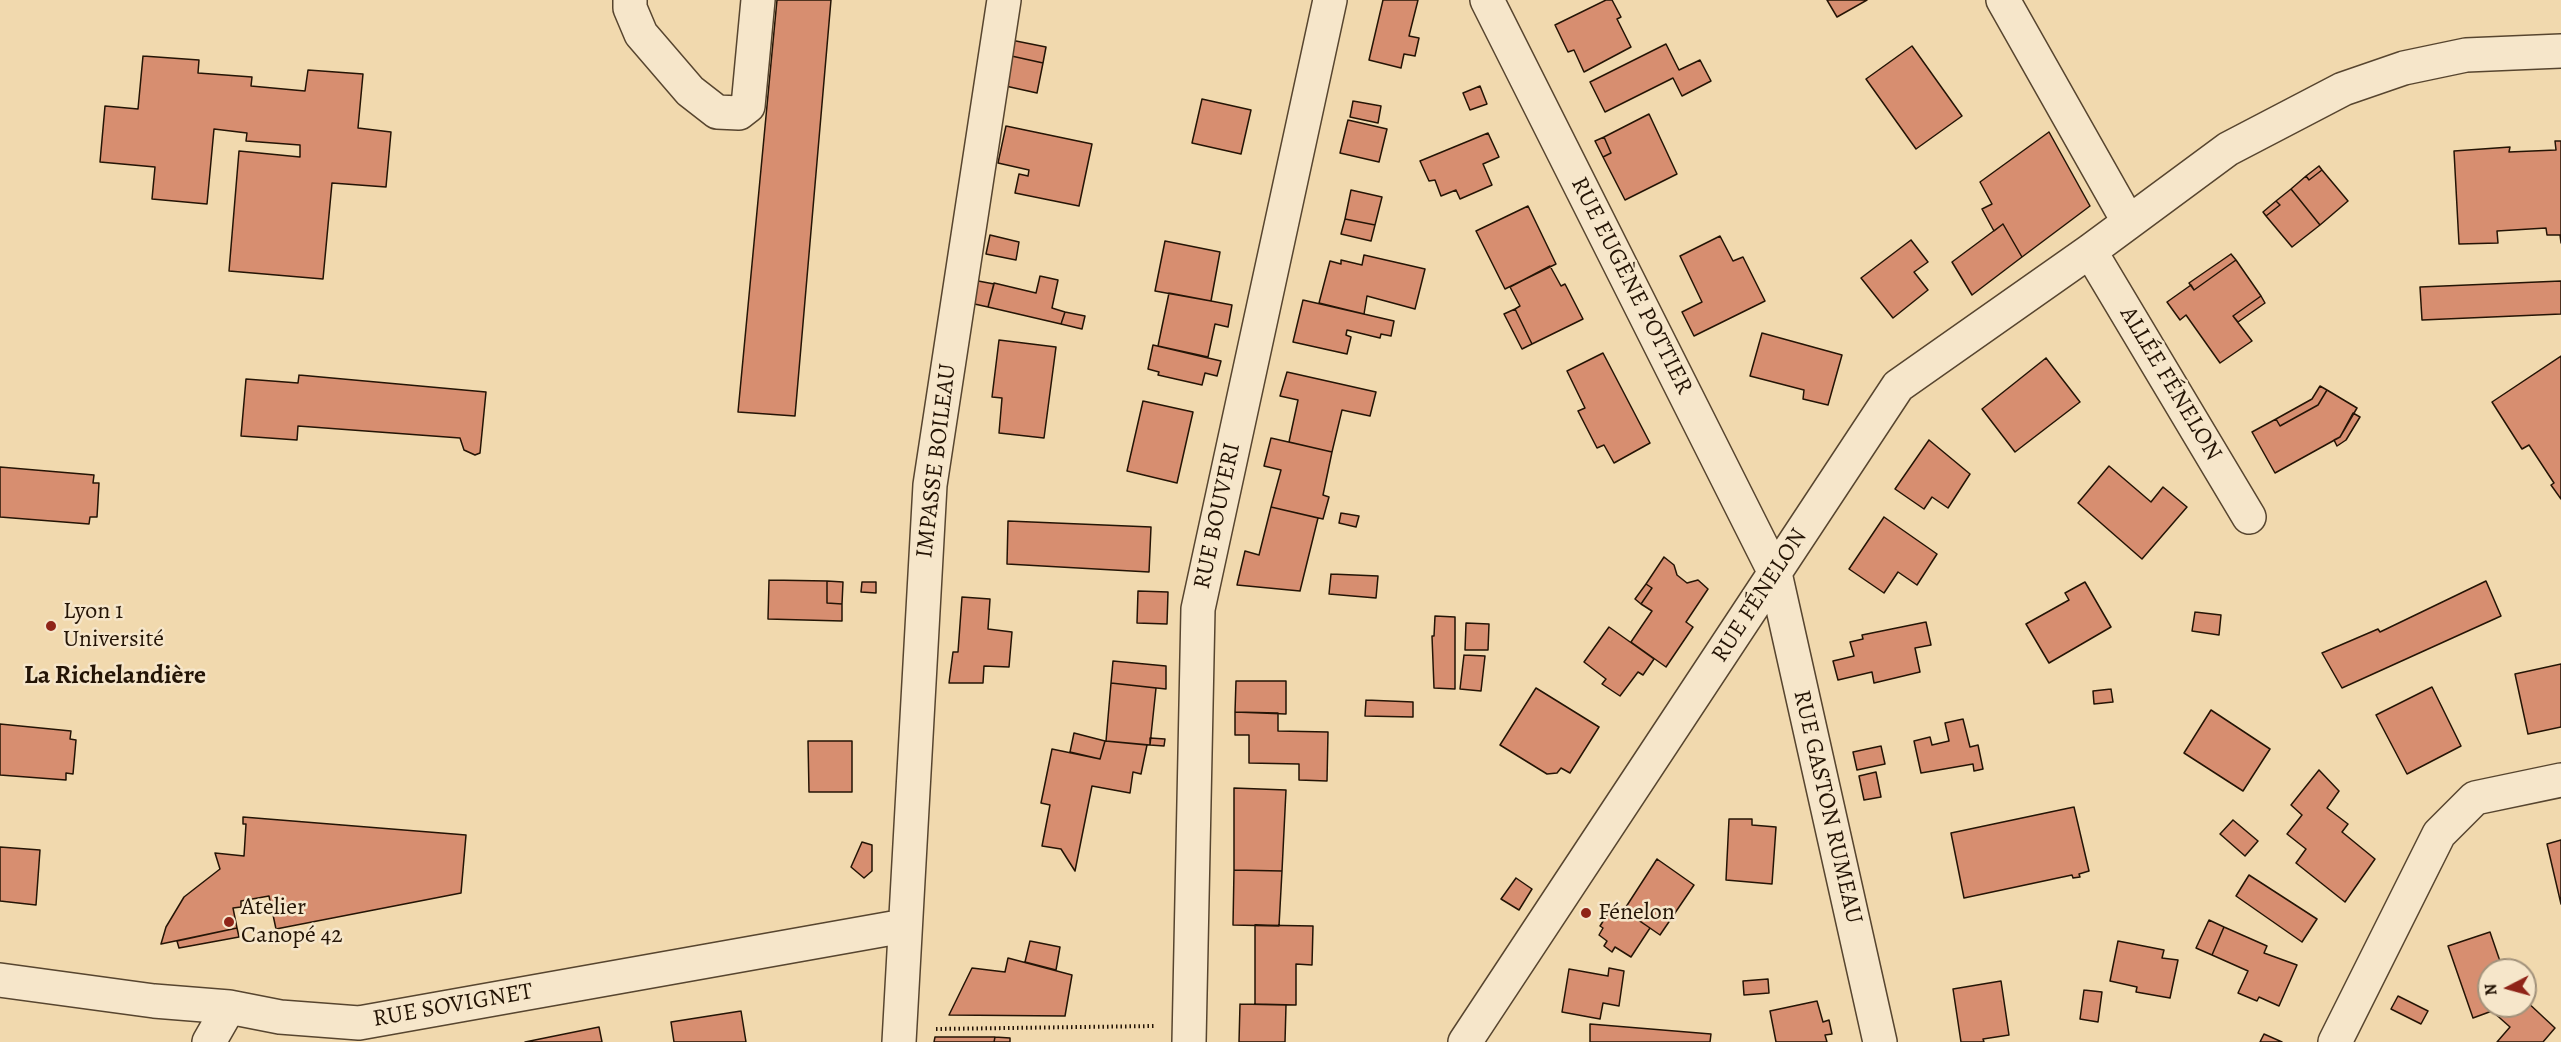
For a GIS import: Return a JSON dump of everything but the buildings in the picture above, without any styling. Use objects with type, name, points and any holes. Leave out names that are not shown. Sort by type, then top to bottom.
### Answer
[{"type":"street","points":[[630,0],[630,8],[641,34],[690,91],[717,112],[739,113],[748,106],[758,0]]},
{"type":"street","name":"IMPASSE BOILEAU","points":[[900,1036],[904,926],[930,485],[1004,0]]},
{"type":"street","name":"RUE BOUVERI","points":[[1189,1034],[1198,609],[1330,0]]},
{"type":"street","name":"RUE EUGÈNE POTTIER","points":[[1487,0],[1775,573]]},
{"type":"street","points":[[2003,0],[2128,221]]},
{"type":"street","name":"RUE FÉNELON","points":[[1465,1042],[1898,386],[2228,149],[2343,89],[2404,68],[2466,55],[2561,51]]},
{"type":"street","name":"ALLÉE FÉNELON","points":[[2090,250],[2249,517]]},
{"type":"street","name":"RUE GASTON RUMEAU","points":[[1775,573],[1880,1042]]},
{"type":"street","points":[[2336,1042],[2439,834],[2475,798],[2561,780]]},
{"type":"street","name":"RUE SOVIGNET","points":[[0,980],[154,1000],[229,1007],[280,1017],[359,1023],[904,926]]},
{"type":"street","points":[[209,1042],[229,1007]]},
{"type":"street","points":[[229,1007],[238,1042]]},
{"type":"path","points":[[900,1036],[1189,1034]]},
{"type":"place","name":"Lyon 1 Université","points":[[51,626]]},
{"type":"place","name":"Fénelon","points":[[1586,913]]},
{"type":"place","name":"Atelier Canopé 42","points":[[229,922]]},
{"type":"district","name":"La Richelandière","points":[[115,677]]}]
